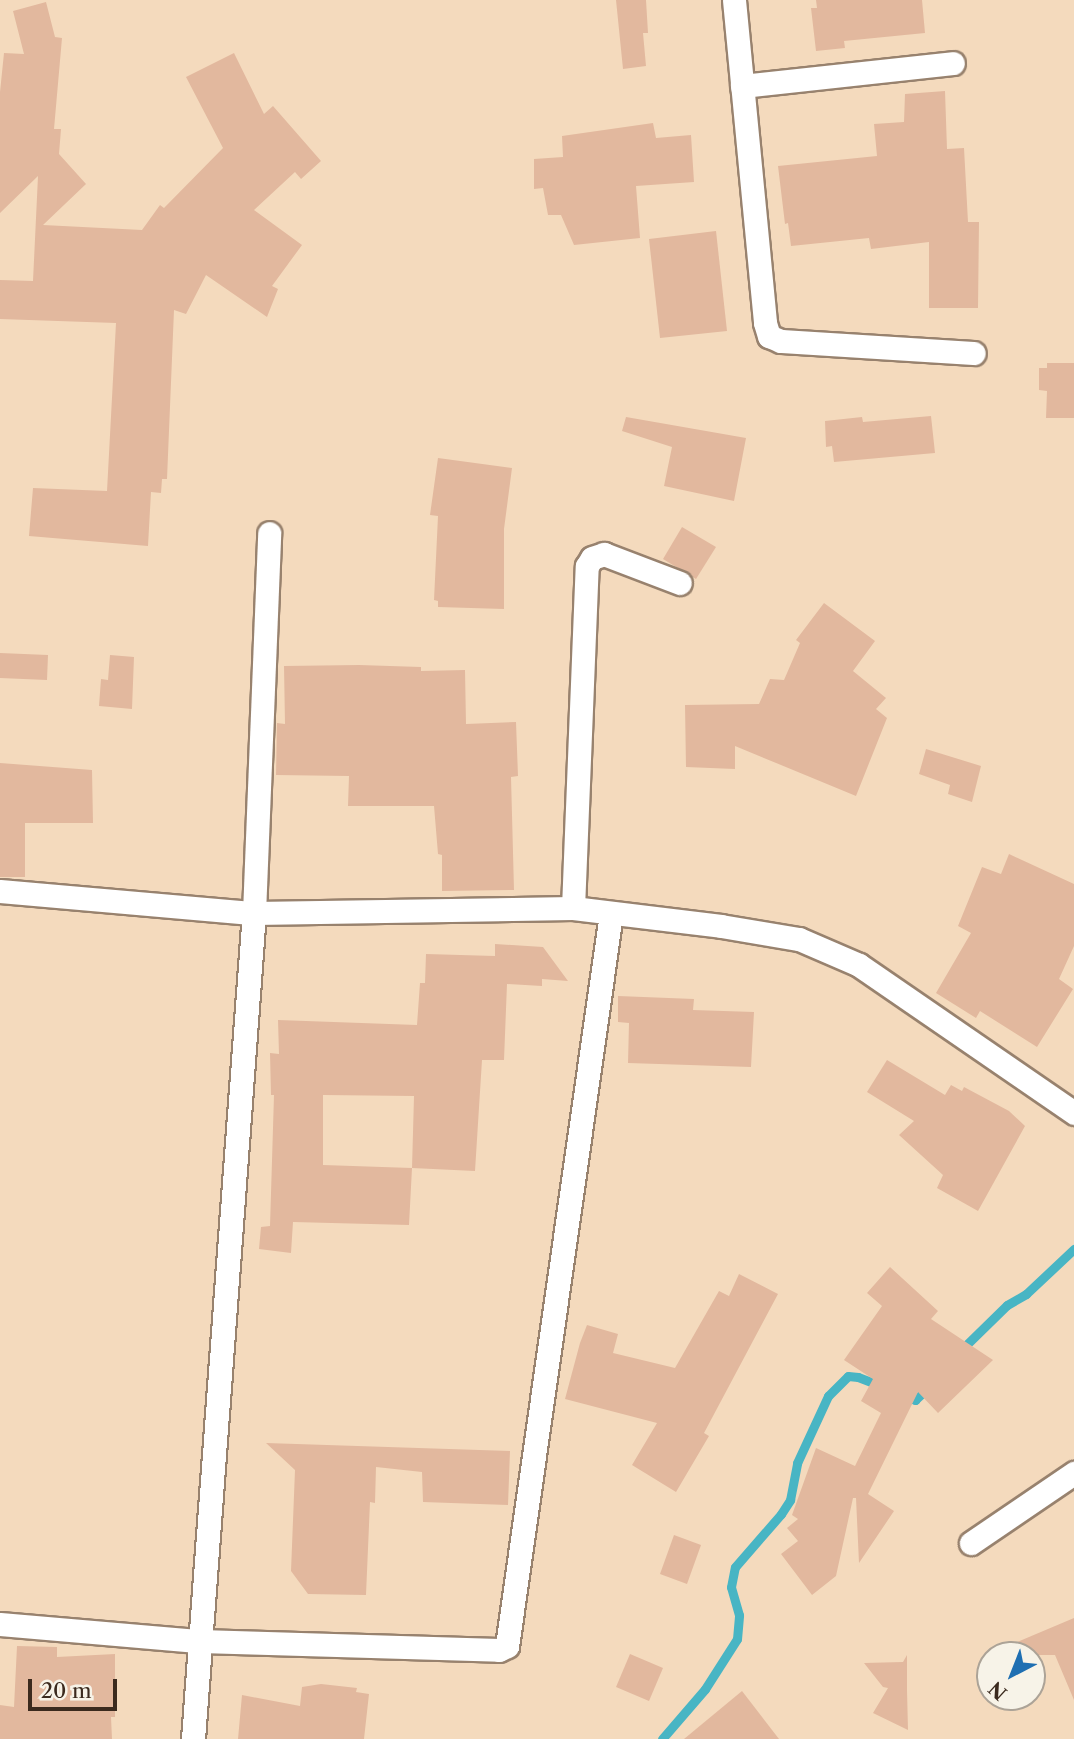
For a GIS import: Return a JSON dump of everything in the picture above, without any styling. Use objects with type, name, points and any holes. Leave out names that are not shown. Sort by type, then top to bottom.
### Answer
[{"type":"street","points":[[734,0],[765,323],[769,336],[780,341],[974,353]]},
{"type":"street","points":[[743,86],[953,63]]},
{"type":"street","points":[[194,1739],[254,914],[269,533]]},
{"type":"street","points":[[573,908],[587,566],[592,558],[604,554],[680,583]]},
{"type":"street","points":[[0,891],[254,914],[573,908],[799,939],[859,965],[1074,1113]]},
{"type":"street","points":[[0,1624],[200,1641],[499,1650],[509,1642],[611,913]]},
{"type":"street","points":[[971,1543],[1074,1473]]},
{"type":"building","points":[[616,0],[646,0],[648,33],[643,33],[646,66],[623,69]]},
{"type":"building","points":[[816,0],[922,0],[925,33],[844,41],[845,48],[816,51],[811,8],[817,8]]},
{"type":"building","points":[[46,2],[55,37],[62,38],[54,129],[61,129],[59,154],[86,184],[43,225],[142,230],[160,205],[164,208],[223,148],[186,77],[234,53],[264,114],[273,106],[321,161],[301,179],[295,172],[254,210],[302,245],[272,286],[278,289],[267,317],[206,275],[186,314],[174,310],[167,479],[162,479],[161,493],[151,492],[148,546],[29,536],[33,488],[107,491],[116,323],[0,319],[0,280],[33,281],[38,176],[0,213],[0,92],[4,53],[24,54],[13,11]]},
{"type":"building","points":[[945,91],[947,149],[964,148],[968,222],[979,222],[978,308],[929,308],[929,242],[871,249],[869,238],[791,246],[788,223],[785,224],[778,166],[877,156],[874,124],[904,122],[905,94]]},
{"type":"building","points":[[653,123],[656,138],[691,135],[694,182],[636,186],[640,238],[574,245],[561,215],[548,215],[543,188],[534,189],[534,159],[563,157],[562,136]]},
{"type":"building","points":[[716,231],[727,331],[660,338],[649,239]]},
{"type":"building","points":[[1047,363],[1074,363],[1074,418],[1046,418],[1047,391],[1039,390],[1039,368],[1047,368]]},
{"type":"building","points":[[931,416],[935,453],[834,462],[832,446],[826,447],[825,421],[862,417],[863,422]]},
{"type":"building","points":[[626,417],[746,438],[734,501],[664,486],[672,447],[622,431]]},
{"type":"building","points":[[438,458],[512,468],[504,529],[504,609],[438,607],[438,601],[434,600],[438,516],[430,515]]},
{"type":"building","points":[[682,527],[716,547],[696,579],[663,559]]},
{"type":"building","points":[[824,603],[875,641],[853,671],[886,698],[876,709],[887,718],[856,796],[735,746],[735,769],[686,767],[685,705],[759,704],[770,679],[784,680],[800,643],[796,640]]},
{"type":"building","points":[[0,653],[48,655],[47,680],[0,678]]},
{"type":"building","points":[[110,655],[134,657],[132,709],[99,706],[101,679],[108,680]]},
{"type":"building","points":[[284,666],[421,667],[421,671],[465,670],[466,724],[516,722],[518,776],[511,777],[514,890],[442,891],[442,855],[438,854],[434,806],[348,806],[349,776],[276,775],[277,723],[285,724]]},
{"type":"building","points":[[926,749],[981,766],[972,802],[948,794],[950,785],[919,774]]},
{"type":"building","points":[[0,763],[92,770],[93,823],[25,823],[25,877],[0,877]]},
{"type":"building","points":[[1009,854],[1074,884],[1074,946],[1059,979],[1073,989],[1037,1047],[980,1011],[976,1018],[936,993],[971,933],[958,926],[982,867],[1001,874]]},
{"type":"building","points":[[495,944],[543,947],[568,981],[542,979],[542,986],[507,984],[504,1060],[482,1060],[475,1171],[412,1168],[409,1225],[293,1222],[291,1253],[259,1249],[261,1227],[270,1226],[274,1095],[271,1095],[270,1053],[279,1054],[278,1020],[417,1025],[420,983],[425,983],[426,954],[495,956]],"holes":[[[323,1095],[414,1096],[412,1168],[323,1165]]]},
{"type":"building","points":[[618,996],[694,999],[693,1010],[754,1012],[751,1067],[628,1063],[629,1023],[618,1022]]},
{"type":"building","points":[[887,1060],[945,1095],[951,1085],[962,1091],[964,1087],[1009,1111],[1025,1126],[978,1211],[937,1188],[943,1175],[899,1135],[914,1121],[867,1092]]},
{"type":"building","points":[[890,1267],[938,1311],[931,1319],[993,1360],[938,1413],[918,1392],[868,1494],[894,1511],[859,1563],[856,1498],[853,1498],[836,1576],[812,1595],[781,1554],[798,1541],[787,1528],[798,1519],[792,1515],[816,1448],[855,1466],[881,1413],[861,1401],[873,1379],[844,1360],[882,1306],[867,1293]]},
{"type":"building","points":[[739,1274],[778,1294],[704,1433],[709,1436],[676,1492],[632,1465],[657,1423],[565,1399],[580,1343],[587,1325],[618,1334],[613,1353],[675,1368],[719,1291],[729,1296]]},
{"type":"building","points":[[266,1443],[510,1451],[508,1505],[423,1502],[422,1472],[376,1467],[375,1503],[370,1502],[366,1595],[308,1594],[291,1571],[295,1470]]},
{"type":"building","points":[[674,1535],[701,1545],[687,1584],[660,1574]]},
{"type":"building","points":[[1074,1618],[1074,1700],[1055,1655],[1046,1655],[1046,1641],[1019,1641]]},
{"type":"building","points":[[17,1646],[57,1647],[57,1657],[115,1654],[115,1717],[111,1717],[112,1739],[0,1739],[0,1705],[14,1707]]},
{"type":"building","points":[[630,1654],[663,1668],[649,1701],[616,1687]]},
{"type":"building","points":[[907,1655],[908,1730],[873,1713],[888,1688],[883,1687],[864,1663],[903,1662]]},
{"type":"building","points":[[321,1684],[357,1688],[356,1692],[369,1694],[364,1739],[238,1739],[242,1695],[300,1706],[302,1687]]},
{"type":"building","points":[[742,1691],[779,1739],[684,1739]]},
{"type":"waterway","points":[[961,1350],[1007,1305],[1026,1294],[1074,1249]]},
{"type":"waterway","points":[[662,1739],[705,1689],[737,1639],[739,1615],[731,1587],[735,1567],[790,1500],[797,1463],[828,1396],[848,1376],[881,1386]]},
{"type":"waterway","points":[[903,1396],[915,1400],[929,1387]]}]
